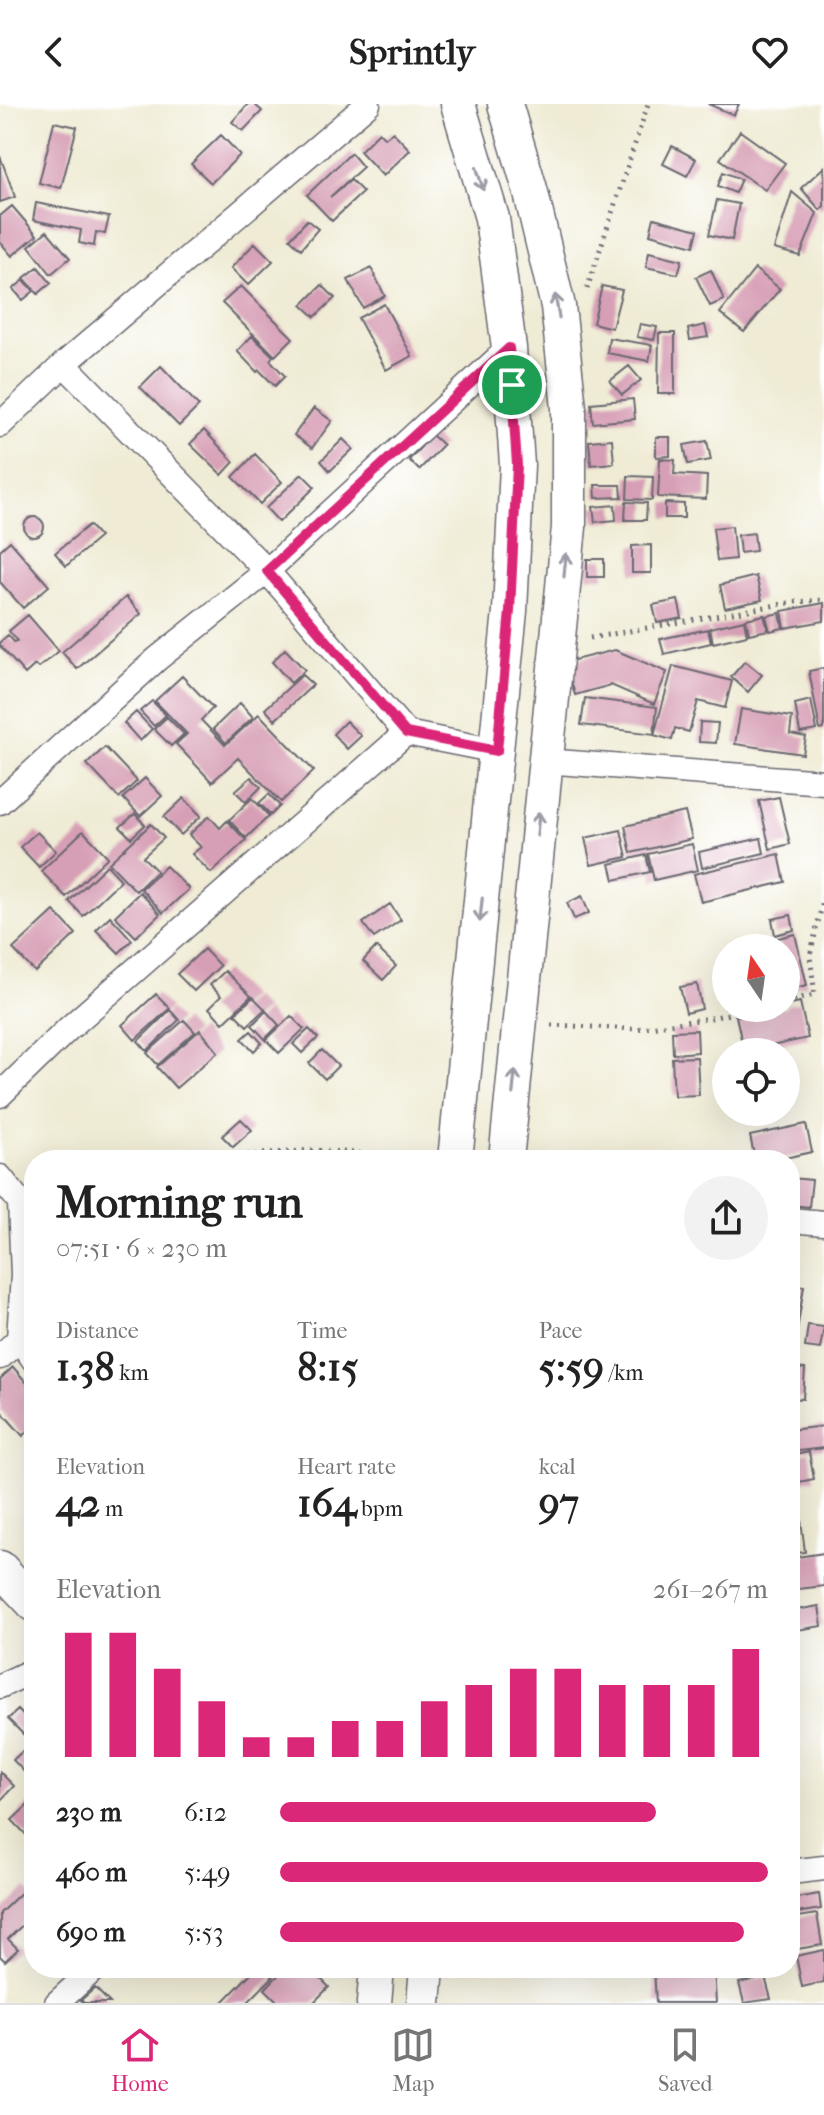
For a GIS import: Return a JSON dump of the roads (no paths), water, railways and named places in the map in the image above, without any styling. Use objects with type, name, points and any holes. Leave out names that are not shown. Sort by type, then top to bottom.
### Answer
[{"type":"main road","points":[[442,1150],[497,751],[510,611],[517,465],[509,348],[492,218],[458,104]]},
{"type":"main road","points":[[505,104],[530,189],[558,306],[569,408],[569,527],[507,1150]]},
{"type":"main road","points":[[0,1568],[24,1593]]},
{"type":"main road","points":[[374,2003],[376,1978]]},
{"type":"main road","points":[[424,2003],[426,1978]]},
{"type":"street","points":[[0,425],[64,364],[368,104]]},
{"type":"street","points":[[0,802],[157,659],[267,571],[509,348]]},
{"type":"street","points":[[64,364],[267,571],[406,733],[497,751]]},
{"type":"street","points":[[0,1095],[68,1029],[406,733]]},
{"type":"street","points":[[544,761],[824,782]]},
{"type":"street","points":[[0,1177],[20,1202],[23,1275],[19,1339],[24,1346]]},
{"type":"street","points":[[800,1221],[824,1223]]},
{"type":"street","points":[[0,1357],[19,1339]]},
{"type":"street","points":[[0,1686],[24,1675]]},
{"type":"street","points":[[800,1871],[824,1868]]},
{"type":"street","points":[[57,2003],[84,1978]]}]
